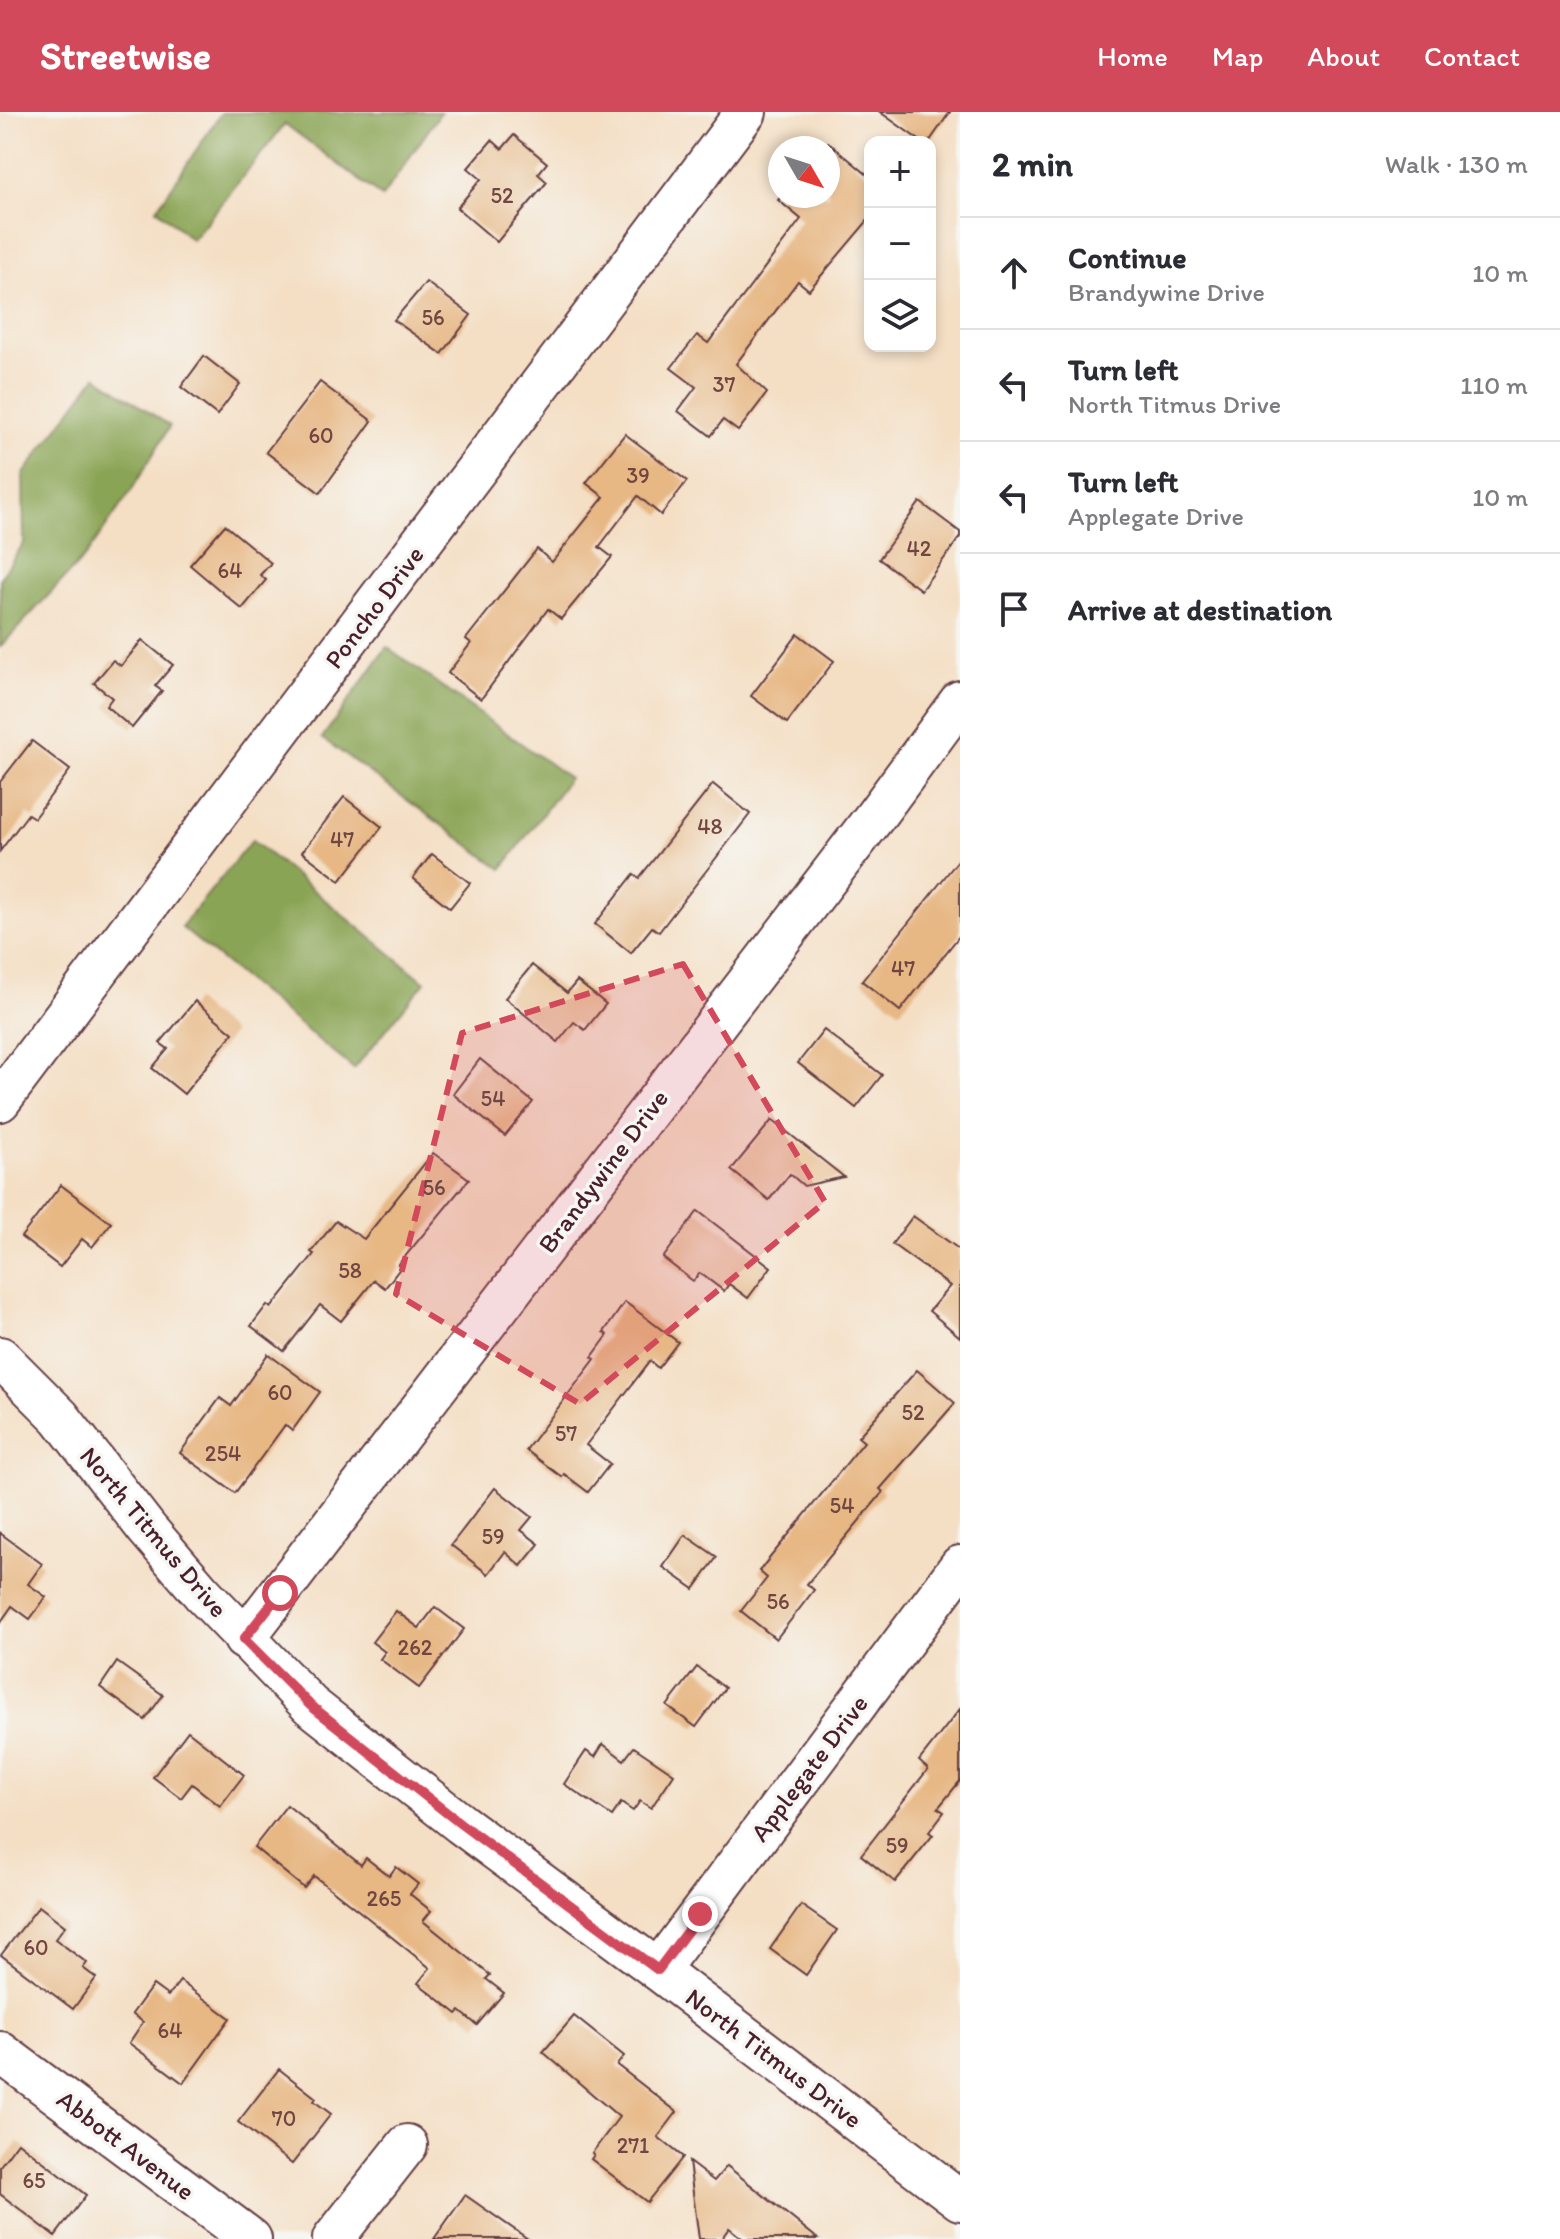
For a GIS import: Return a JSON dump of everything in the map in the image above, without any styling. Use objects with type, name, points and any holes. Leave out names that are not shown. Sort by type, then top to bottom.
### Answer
[{"type":"street","name":"Poncho Drive","points":[[0,1101],[746,112]]},
{"type":"street","name":"Brandywine Drive","points":[[244,1639],[960,701]]},
{"type":"street","name":"North Titmus Drive","points":[[0,1357],[60,1417],[147,1529],[244,1639],[310,1705],[461,1824],[960,2200]]},
{"type":"street","name":"Applegate Drive","points":[[658,1970],[960,1566]]},
{"type":"street","name":"Abbott Avenue","points":[[0,2052],[251,2239]]},
{"type":"street","points":[[333,2239],[407,2145]]},
{"type":"highlighted area","points":[[683,964],[825,1202],[580,1404],[396,1294],[462,1033]]},
{"type":"green space","points":[[441,112],[382,197],[285,124],[192,240],[157,209],[221,113]]},
{"type":"green space","points":[[96,376],[170,426],[131,491],[87,554],[0,647],[0,578],[24,543],[23,475]]},
{"type":"green space","points":[[387,647],[569,778],[502,869],[322,738]]},
{"type":"green space","points":[[252,840],[425,982],[354,1069],[181,927]]},
{"type":"building","points":[[880,112],[950,112],[933,136],[914,136]]},
{"type":"building","points":[[514,135],[547,163],[538,174],[547,182],[497,242],[457,208],[481,179],[468,168],[492,140],[502,149]]},
{"type":"building","points":[[840,152],[864,172],[864,225],[809,290],[798,281],[736,364],[767,393],[738,431],[723,420],[711,436],[678,411],[696,387],[671,368],[697,335],[708,343],[801,219],[788,208],[840,208]]},
{"type":"building","points":[[426,282],[471,315],[442,354],[394,320]]},
{"type":"building","points":[[204,356],[240,384],[217,415],[181,387]]},
{"type":"building","points":[[320,382],[372,421],[320,493],[266,452]]},
{"type":"building","points":[[625,434],[687,481],[661,515],[638,496],[599,547],[612,557],[561,619],[548,609],[481,699],[448,673],[471,643],[466,639],[537,549],[552,562],[604,497],[586,483]]},
{"type":"building","points":[[920,502],[960,532],[960,537],[921,590],[879,559]]},
{"type":"building","points":[[225,525],[271,563],[260,575],[266,580],[242,609],[190,565]]},
{"type":"building","points":[[798,634],[834,661],[787,723],[751,696]]},
{"type":"building","points":[[142,640],[173,665],[155,686],[162,691],[132,728],[106,706],[112,698],[94,683],[113,660],[121,666]]},
{"type":"building","points":[[32,741],[70,770],[34,818],[28,814],[0,851],[0,782]]},
{"type":"building","points":[[713,784],[750,814],[659,932],[652,927],[631,953],[595,924],[634,874],[639,878]]},
{"type":"building","points":[[344,797],[382,827],[340,881],[302,852]]},
{"type":"building","points":[[432,854],[470,883],[450,908],[413,878]]},
{"type":"building","points":[[960,858],[960,935],[900,1011],[862,981]]},
{"type":"building","points":[[532,965],[567,993],[577,981],[606,1004],[585,1030],[574,1022],[558,1042],[505,998]]},
{"type":"building","points":[[195,1001],[233,1033],[184,1094],[152,1068],[168,1049],[160,1043]]},
{"type":"building","points":[[824,1030],[882,1075],[856,1108],[798,1063]]},
{"type":"building","points":[[480,1059],[533,1102],[505,1136],[453,1094]]},
{"type":"building","points":[[772,1120],[844,1177],[804,1186],[790,1174],[769,1200],[731,1170]]},
{"type":"building","points":[[433,1153],[469,1179],[398,1265],[401,1267],[385,1288],[374,1280],[341,1321],[320,1305],[284,1351],[251,1326],[267,1305],[271,1308],[336,1221],[364,1239]]},
{"type":"building","points":[[61,1185],[111,1223],[92,1247],[82,1239],[60,1267],[21,1237]]},
{"type":"building","points":[[698,1211],[771,1267],[748,1298],[729,1284],[724,1291],[700,1273],[693,1281],[663,1258]]},
{"type":"building","points":[[913,1216],[960,1250],[960,1337],[929,1311],[950,1286],[892,1244]]},
{"type":"building","points":[[625,1302],[678,1342],[658,1368],[650,1361],[586,1445],[610,1464],[588,1492],[526,1450],[595,1359],[592,1357],[608,1335],[604,1332]]},
{"type":"building","points":[[268,1354],[320,1392],[292,1431],[285,1425],[235,1493],[180,1453],[220,1398],[231,1406]]},
{"type":"building","points":[[917,1370],[955,1403],[880,1489],[883,1492],[807,1584],[814,1590],[776,1639],[741,1611],[767,1578],[759,1571],[864,1442],[858,1437]]},
{"type":"building","points":[[495,1488],[532,1517],[521,1530],[539,1544],[521,1566],[505,1552],[488,1574],[451,1545]]},
{"type":"building","points":[[0,1533],[42,1564],[28,1584],[46,1597],[30,1619],[12,1606],[0,1623]]},
{"type":"building","points":[[685,1535],[717,1557],[694,1589],[663,1567]]},
{"type":"building","points":[[435,1607],[464,1629],[419,1688],[380,1659],[385,1652],[372,1642],[396,1611],[419,1628]]},
{"type":"building","points":[[117,1662],[163,1695],[145,1720],[100,1687]]},
{"type":"building","points":[[697,1667],[725,1688],[696,1727],[667,1706]]},
{"type":"building","points":[[960,1709],[960,1781],[938,1808],[944,1812],[929,1832],[933,1835],[895,1882],[861,1855],[928,1769],[919,1761]]},
{"type":"building","points":[[188,1731],[244,1775],[220,1806],[192,1784],[181,1798],[153,1777]]},
{"type":"building","points":[[603,1744],[624,1760],[634,1747],[674,1774],[651,1808],[640,1801],[633,1811],[621,1803],[612,1816],[564,1784],[586,1751],[595,1757]]},
{"type":"building","points":[[287,1805],[361,1865],[366,1858],[389,1876],[396,1867],[418,1884],[410,1894],[431,1911],[423,1921],[490,1975],[486,1979],[504,1993],[477,2025],[460,2011],[457,2014],[418,1983],[430,1968],[368,1918],[314,1876],[304,1888],[254,1847]]},
{"type":"building","points":[[801,1905],[837,1930],[806,1975],[770,1949]]},
{"type":"building","points":[[39,1906],[65,1926],[55,1939],[87,1963],[83,1968],[96,1978],[73,2009],[1,1955]]},
{"type":"building","points":[[180,1981],[230,2018],[183,2083],[129,2043],[143,2022],[132,2014],[153,1985],[168,1996]]},
{"type":"building","points":[[574,2016],[624,2056],[617,2065],[677,2112],[658,2137],[683,2157],[647,2202],[591,2159],[592,2153],[619,2117],[543,2052]]},
{"type":"building","points":[[279,2069],[331,2114],[292,2164],[238,2122]]},
{"type":"building","points":[[18,2142],[86,2195],[55,2236],[0,2194],[0,2166]]},
{"type":"building","points":[[689,2162],[714,2181],[727,2166],[818,2239],[743,2239],[729,2228],[721,2239],[699,2239]]},
{"type":"building","points":[[465,2195],[528,2239],[434,2239]]},
{"type":"route","points":[[280,1593],[244,1639],[310,1705],[461,1824],[658,1970],[700,1914]]}]
